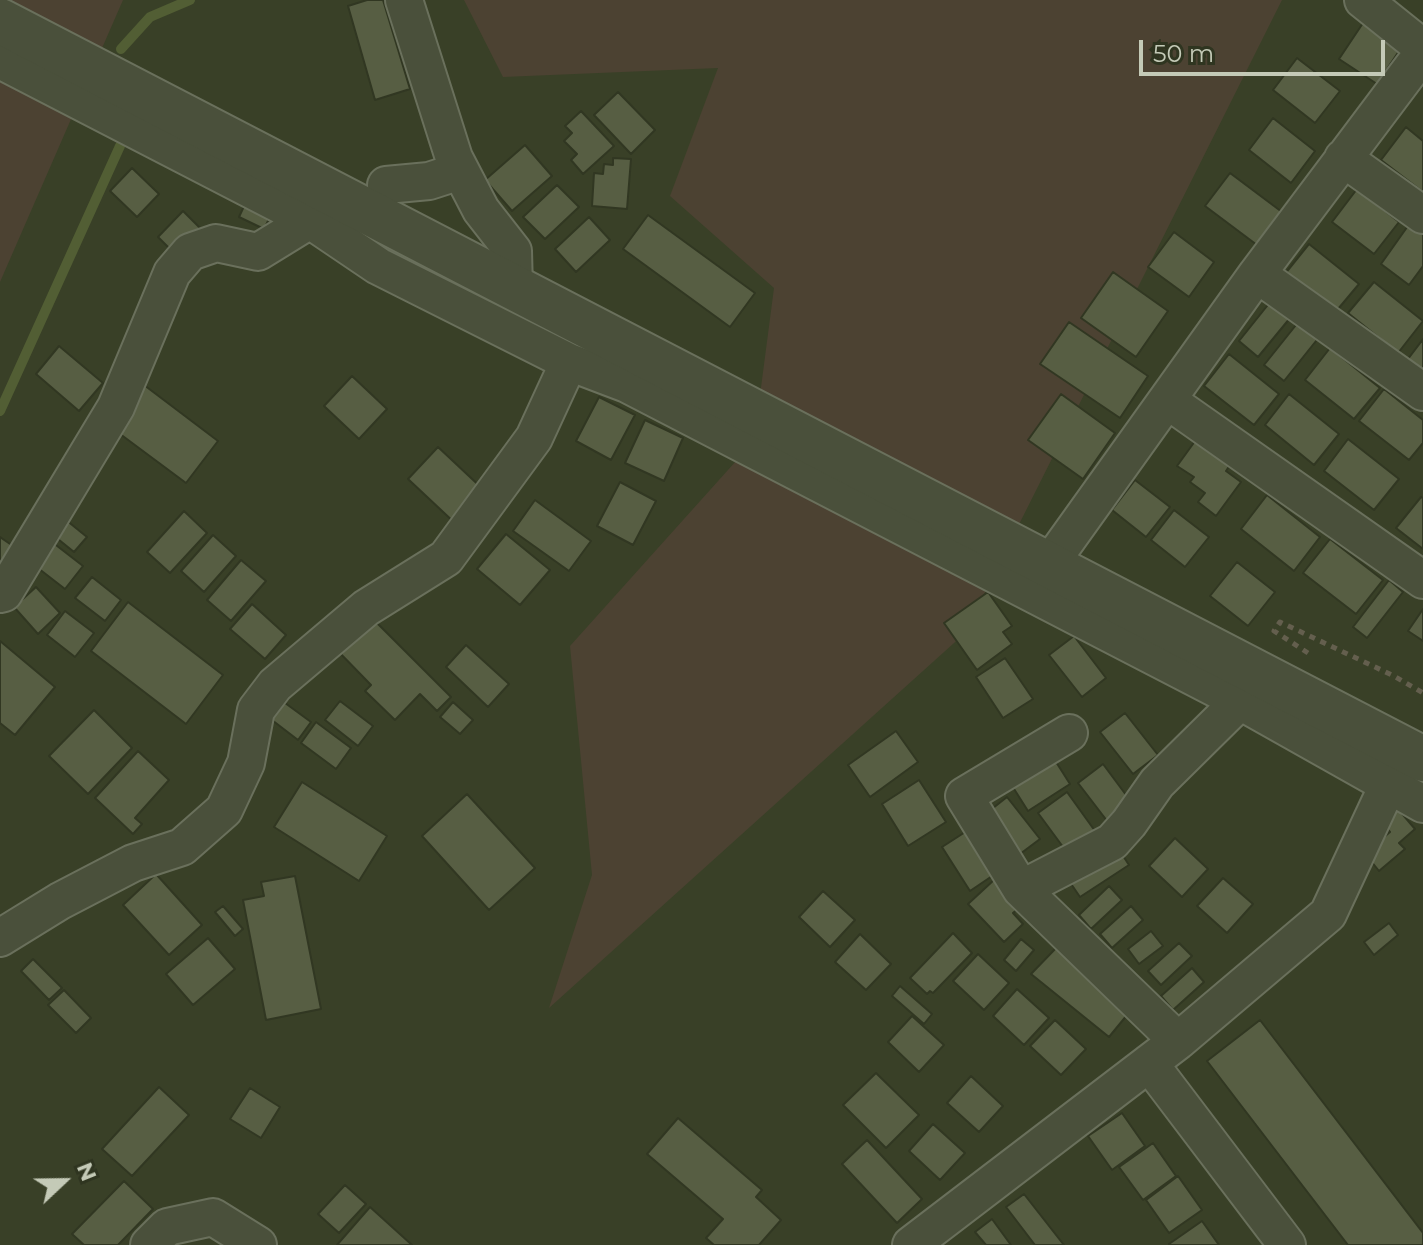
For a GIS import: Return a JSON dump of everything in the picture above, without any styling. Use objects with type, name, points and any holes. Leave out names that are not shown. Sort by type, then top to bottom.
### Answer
[{"type":"street","points":[[404,0],[460,171],[481,210],[513,251],[514,289]]},
{"type":"street","points":[[1048,566],[1257,274],[1423,51],[1363,0]]},
{"type":"street","points":[[0,21],[1048,566],[1406,771],[1423,804]]},
{"type":"street","points":[[0,60],[310,220],[378,266],[569,362],[627,384],[1240,701],[1406,771]]},
{"type":"street","points":[[1343,158],[1423,215]]},
{"type":"street","points":[[386,185],[429,181],[460,171]]},
{"type":"street","points":[[0,594],[4,593],[116,407],[172,273],[190,252],[216,243],[258,252],[310,220]]},
{"type":"street","points":[[1257,274],[1423,392]]},
{"type":"street","points":[[0,938],[60,901],[133,863],[182,847],[224,810],[246,763],[256,710],[275,685],[366,608],[446,558],[534,438],[569,362]]},
{"type":"street","points":[[1167,400],[1423,580]]},
{"type":"street","points":[[1021,889],[1112,842],[1157,783],[1240,701]]},
{"type":"street","points":[[1069,733],[964,796],[1021,889],[1178,1041]]},
{"type":"street","points":[[911,1245],[1178,1041],[1328,914],[1406,771]]},
{"type":"street","points":[[1149,1063],[1287,1245]]},
{"type":"street","points":[[149,1245],[167,1227],[213,1217],[258,1245]]},
{"type":"path","points":[[1311,655],[1274,631],[1280,622],[1423,693]]},
{"type":"shaded area","points":[[0,0],[123,0],[0,282]]},
{"type":"shaded area","points":[[464,0],[1282,0],[964,634],[549,1008],[592,875],[570,646],[754,441],[774,288],[670,196],[718,68],[503,77]]},
{"type":"building","points":[[367,0],[383,0],[410,89],[375,100],[348,6]]},
{"type":"building","points":[[1365,20],[1403,45],[1377,84],[1339,59]]},
{"type":"building","points":[[1297,58],[1340,91],[1315,123],[1273,90]]},
{"type":"building","points":[[618,92],[655,130],[631,154],[594,115]]},
{"type":"building","points":[[581,111],[614,146],[583,174],[571,160],[577,154],[564,141],[572,133],[565,126]]},
{"type":"building","points":[[1273,118],[1315,151],[1291,183],[1249,150]]},
{"type":"building","points":[[1406,127],[1423,141],[1423,192],[1381,160]]},
{"type":"building","points":[[525,145],[552,176],[512,211],[485,180]]},
{"type":"building","points":[[613,158],[631,159],[627,209],[592,206],[594,173],[603,174],[604,164],[613,165]]},
{"type":"building","points":[[132,168],[159,194],[137,217],[110,191]]},
{"type":"building","points":[[1230,173],[1282,212],[1257,245],[1205,206]]},
{"type":"building","points":[[557,185],[579,207],[545,239],[523,217]]},
{"type":"building","points":[[1357,189],[1399,222],[1374,254],[1332,222]]},
{"type":"building","points":[[245,204],[270,217],[264,229],[239,217]]},
{"type":"building","points":[[183,211],[200,228],[175,254],[158,237]]},
{"type":"building","points":[[648,215],[755,293],[730,327],[623,249]]},
{"type":"building","points":[[589,217],[610,240],[576,272],[555,249]]},
{"type":"building","points":[[1410,223],[1423,233],[1423,266],[1409,285],[1381,264]]},
{"type":"building","points":[[1174,232],[1214,262],[1189,297],[1148,267]]},
{"type":"building","points":[[1309,244],[1359,284],[1333,315],[1284,275]]},
{"type":"building","points":[[1113,272],[1168,311],[1136,357],[1081,318]]},
{"type":"building","points":[[1374,282],[1423,321],[1398,353],[1348,313]]},
{"type":"building","points":[[1275,296],[1295,312],[1258,357],[1239,341]]},
{"type":"building","points":[[1300,320],[1320,336],[1284,381],[1264,365]]},
{"type":"building","points":[[1069,322],[1148,376],[1120,418],[1040,364]]},
{"type":"building","points":[[1423,339],[1423,370],[1408,359]]},
{"type":"building","points":[[59,346],[103,383],[79,411],[36,374]]},
{"type":"building","points":[[1330,348],[1380,388],[1354,419],[1305,380]]},
{"type":"building","points":[[1229,354],[1279,394],[1254,425],[1204,386]]},
{"type":"building","points":[[352,376],[387,409],[359,439],[324,406]]},
{"type":"building","points":[[144,385],[218,441],[186,483],[112,428]]},
{"type":"building","points":[[1384,389],[1423,420],[1423,443],[1409,460],[1359,421]]},
{"type":"building","points":[[1061,394],[1115,433],[1083,479],[1028,440]]},
{"type":"building","points":[[1289,394],[1339,434],[1314,465],[1265,425]]},
{"type":"building","points":[[599,397],[635,415],[611,460],[576,441]]},
{"type":"building","points":[[645,420],[683,438],[664,481],[625,463]]},
{"type":"building","points":[[1198,437],[1232,462],[1226,471],[1241,482],[1216,516],[1198,502],[1205,493],[1190,482],[1194,477],[1177,466]]},
{"type":"building","points":[[1348,439],[1399,479],[1374,510],[1324,471]]},
{"type":"building","points":[[438,447],[487,493],[457,525],[408,479]]},
{"type":"building","points":[[1135,480],[1170,507],[1146,537],[1112,510]]},
{"type":"building","points":[[620,482],[656,501],[633,545],[597,526]]},
{"type":"building","points":[[1267,495],[1320,537],[1294,571],[1241,529]]},
{"type":"building","points":[[1423,498],[1423,549],[1396,528]]},
{"type":"building","points":[[535,500],[591,541],[569,571],[513,531]]},
{"type":"building","points":[[1174,510],[1209,537],[1185,567],[1151,540]]},
{"type":"building","points":[[184,511],[207,533],[170,573],[147,552]]},
{"type":"building","points":[[66,520],[87,537],[74,552],[53,535]]},
{"type":"building","points":[[506,534],[550,570],[520,605],[477,569]]},
{"type":"building","points":[[213,535],[236,556],[204,592],[181,571]]},
{"type":"building","points":[[0,537],[13,546],[0,566]]},
{"type":"building","points":[[1330,539],[1383,580],[1356,614],[1303,573]]},
{"type":"building","points":[[52,542],[83,566],[65,589],[34,565]]},
{"type":"building","points":[[241,560],[266,581],[231,621],[207,600]]},
{"type":"building","points":[[1237,562],[1275,592],[1248,626],[1210,596]]},
{"type":"building","points":[[92,577],[121,600],[105,621],[75,598]]},
{"type":"building","points":[[1389,580],[1403,592],[1367,638],[1353,627]]},
{"type":"building","points":[[36,587],[60,613],[38,634],[14,607]]},
{"type":"building","points":[[988,592],[1012,626],[1003,632],[1012,644],[977,670],[944,623]]},
{"type":"building","points":[[128,602],[223,675],[186,724],[91,651]]},
{"type":"building","points":[[252,604],[286,635],[265,659],[230,629]]},
{"type":"building","points":[[1423,609],[1423,641],[1408,631]]},
{"type":"building","points":[[65,611],[94,633],[75,657],[47,635]]},
{"type":"building","points":[[368,614],[451,697],[437,711],[420,694],[395,720],[365,691],[371,685],[334,647]]},
{"type":"building","points":[[1074,636],[1106,678],[1082,697],[1049,655]]},
{"type":"building","points":[[0,641],[55,687],[15,735],[0,723]]},
{"type":"building","points":[[466,645],[509,684],[488,707],[446,667]]},
{"type":"building","points":[[1005,658],[1033,699],[1003,718],[976,677]]},
{"type":"building","points":[[281,700],[311,722],[298,740],[268,717]]},
{"type":"building","points":[[340,701],[373,726],[358,746],[325,720]]},
{"type":"building","points":[[453,702],[473,720],[460,734],[440,717]]},
{"type":"building","points":[[94,710],[132,748],[88,794],[49,756]]},
{"type":"building","points":[[1125,713],[1158,755],[1133,774],[1100,732]]},
{"type":"building","points":[[316,722],[351,748],[336,769],[301,743]]},
{"type":"building","points":[[896,731],[918,762],[870,797],[848,765]]},
{"type":"building","points":[[138,751],[169,780],[135,818],[142,824],[133,834],[95,798]]},
{"type":"building","points":[[1051,754],[1070,784],[1028,811],[1009,781]]},
{"type":"building","points":[[1103,764],[1135,807],[1111,826],[1078,783]]},
{"type":"building","points":[[919,780],[946,822],[908,846],[882,804]]},
{"type":"building","points":[[302,782],[387,836],[359,881],[274,827]]},
{"type":"building","points":[[1067,792],[1095,831],[1066,851],[1038,813]]},
{"type":"building","points":[[467,794],[535,868],[489,910],[422,836]]},
{"type":"building","points":[[1007,797],[1040,839],[1016,857],[983,816]]},
{"type":"building","points":[[1398,809],[1415,829],[1399,843],[1405,849],[1379,871],[1367,856],[1390,832],[1384,825],[1385,820]]},
{"type":"building","points":[[973,827],[1001,870],[970,891],[942,847]]},
{"type":"building","points":[[1175,838],[1208,869],[1182,897],[1149,866]]},
{"type":"building","points":[[1114,842],[1129,865],[1080,897],[1065,875]]},
{"type":"building","points":[[156,874],[202,925],[169,955],[123,905]]},
{"type":"building","points":[[295,876],[321,1009],[266,1020],[243,900],[264,896],[261,882]]},
{"type":"building","points":[[1223,878],[1253,904],[1227,933],[1197,906]]},
{"type":"building","points":[[995,879],[1021,906],[1013,913],[1023,924],[1004,942],[968,904]]},
{"type":"building","points":[[1109,886],[1122,900],[1091,929],[1079,915]]},
{"type":"building","points":[[823,891],[855,920],[830,947],[799,917]]},
{"type":"building","points":[[223,906],[243,929],[235,936],[215,912]]},
{"type":"building","points":[[1131,906],[1143,920],[1112,948],[1100,934]]},
{"type":"building","points":[[1389,923],[1398,935],[1374,955],[1364,942]]},
{"type":"building","points":[[1151,931],[1163,946],[1139,964],[1128,949]]},
{"type":"building","points":[[953,933],[972,953],[933,993],[930,991],[927,994],[910,978]]},
{"type":"building","points":[[860,934],[891,964],[866,990],[835,962]]},
{"type":"building","points":[[208,938],[235,969],[193,1005],[166,974]]},
{"type":"building","points":[[1021,939],[1034,950],[1016,971],[1004,960]]},
{"type":"building","points":[[1179,943],[1192,956],[1161,985],[1148,971]]},
{"type":"building","points":[[1058,946],[1132,1009],[1109,1037],[1031,974]]},
{"type":"building","points":[[978,954],[1009,983],[984,1010],[953,981]]},
{"type":"building","points":[[33,959],[62,988],[49,1000],[21,971]]},
{"type":"building","points":[[1192,968],[1204,982],[1173,1010],[1161,996]]},
{"type":"building","points":[[900,986],[932,1014],[924,1024],[892,996]]},
{"type":"building","points":[[1017,989],[1049,1018],[1024,1045],[993,1016]]},
{"type":"building","points":[[64,990],[91,1018],[76,1033],[48,1005]]},
{"type":"building","points":[[912,1016],[944,1045],[919,1072],[888,1042]]},
{"type":"building","points":[[1055,1020],[1086,1049],[1061,1075],[1030,1046]]},
{"type":"building","points":[[1260,1020],[1423,1233],[1423,1245],[1348,1245],[1207,1061]]},
{"type":"building","points":[[876,1073],[919,1115],[886,1148],[843,1105]]},
{"type":"building","points":[[971,1076],[1003,1106],[979,1132],[947,1103]]},
{"type":"building","points":[[159,1087],[189,1115],[132,1176],[102,1149]]},
{"type":"building","points":[[250,1088],[280,1107],[261,1138],[230,1119]]},
{"type":"building","points":[[1122,1113],[1145,1146],[1112,1170],[1088,1136]]},
{"type":"building","points":[[678,1118],[762,1190],[756,1197],[781,1220],[759,1245],[714,1245],[706,1238],[723,1219],[647,1154]]},
{"type":"building","points":[[933,1124],[965,1153],[940,1180],[909,1151]]},
{"type":"building","points":[[867,1140],[922,1199],[897,1223],[842,1164]]},
{"type":"building","points":[[1153,1143],[1176,1176],[1143,1200],[1119,1167]]},
{"type":"building","points":[[1178,1176],[1202,1210],[1169,1233],[1146,1200]]},
{"type":"building","points":[[124,1181],[153,1209],[118,1245],[84,1245],[72,1234]]},
{"type":"building","points":[[345,1185],[366,1204],[339,1233],[318,1214]]},
{"type":"building","points":[[1024,1194],[1064,1245],[1035,1245],[1006,1207]]},
{"type":"building","points":[[370,1207],[412,1245],[337,1245]]},
{"type":"building","points":[[992,1219],[1011,1245],[986,1245],[975,1232]]},
{"type":"building","points":[[1202,1221],[1219,1245],[1169,1244]]},
{"type":"waterway","points":[[121,49],[150,17],[190,0]]},
{"type":"waterway","points":[[0,411],[120,146]]}]
